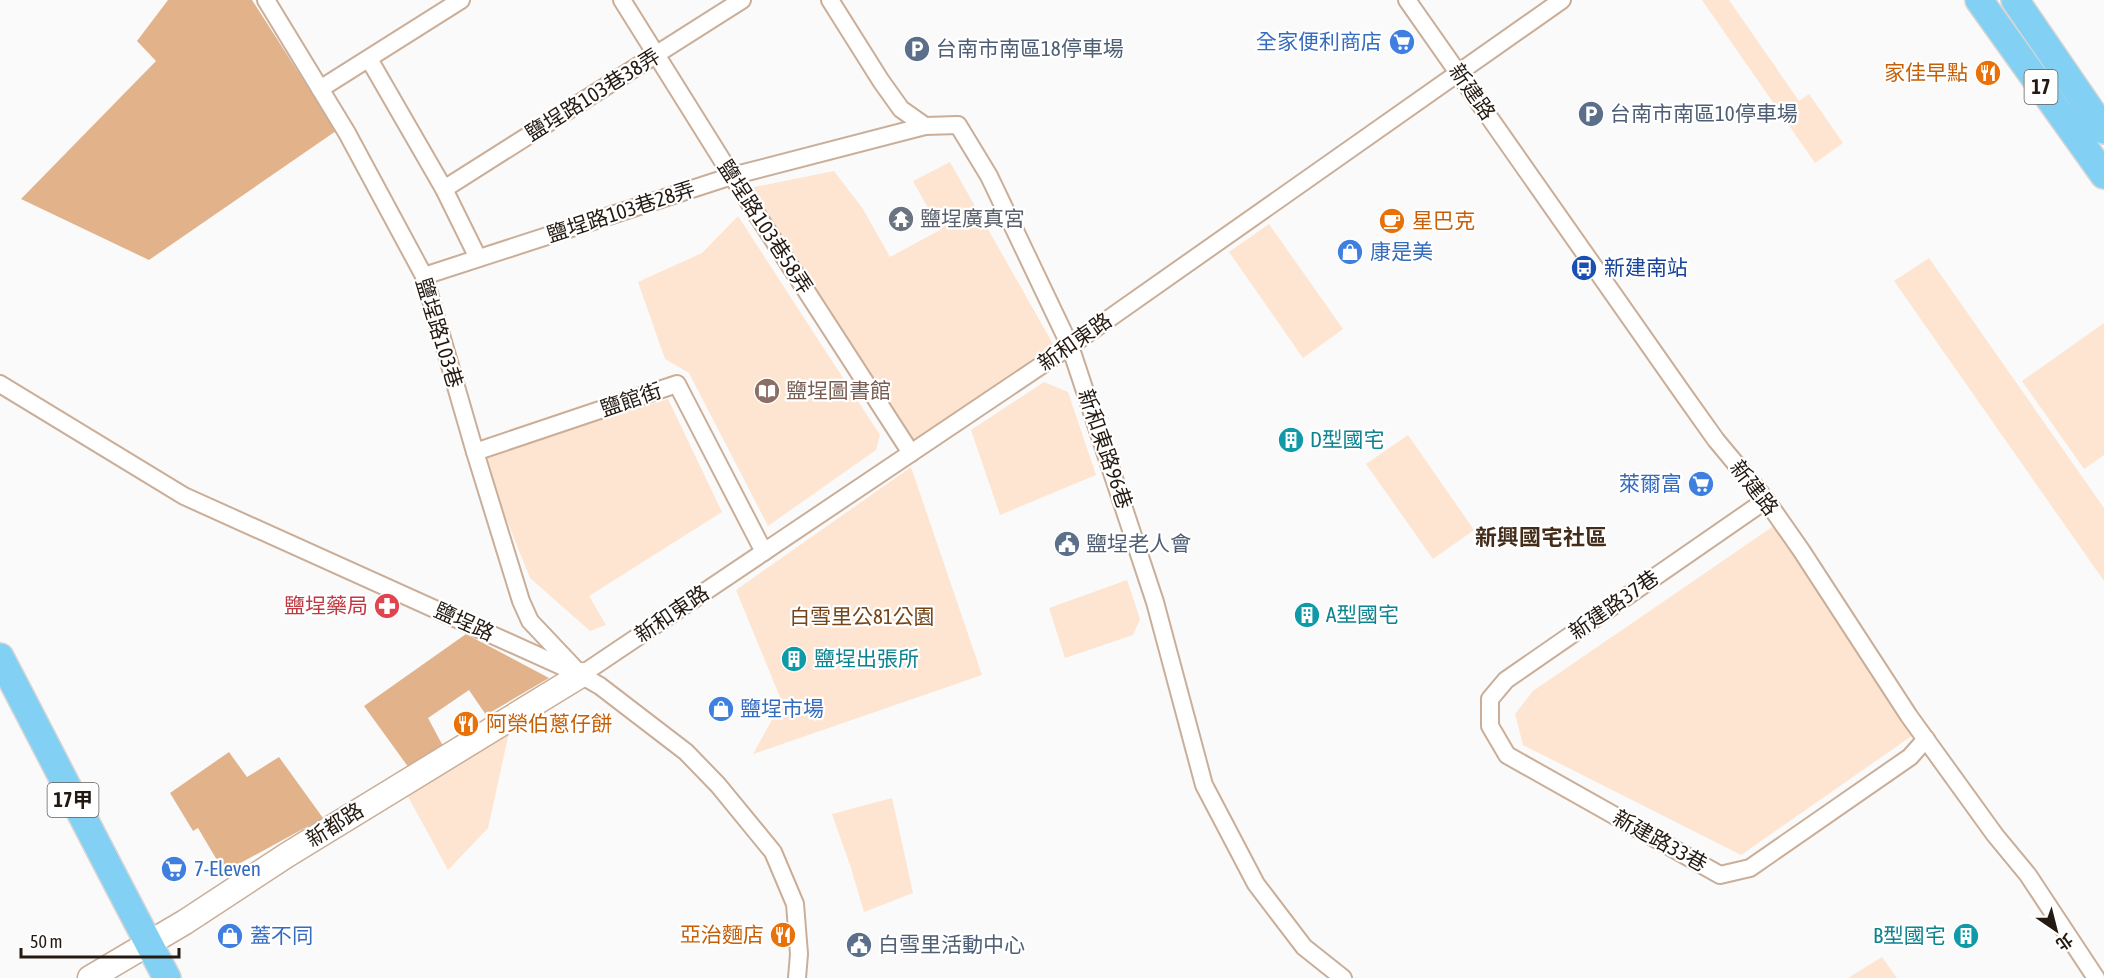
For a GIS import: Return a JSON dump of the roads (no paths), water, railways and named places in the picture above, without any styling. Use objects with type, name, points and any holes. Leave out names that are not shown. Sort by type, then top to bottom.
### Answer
[{"type":"main road","name":"17","points":[[1979,0],[2104,175]]},
{"type":"main road","name":"17","points":[[2015,0],[2104,129]]},
{"type":"main road","name":"17甲","points":[[0,657],[96,846],[167,978]]},
{"type":"street","name":"鹽埕路103巷","points":[[266,0],[347,133],[424,276],[521,601],[530,621],[581,675]]},
{"type":"street","points":[[320,89],[461,0]]},
{"type":"street","name":"鹽埕路103巷58弄","points":[[622,0],[732,176],[911,453]]},
{"type":"street","name":"鹽埕路103巷38弄","points":[[444,189],[742,0]]},
{"type":"street","points":[[830,0],[901,109],[925,126]]},
{"type":"street","name":"新建路","points":[[1407,0],[1716,440],[1766,500],[1926,739],[1995,835],[2028,875],[2096,978]]},
{"type":"street","name":"新和東路","points":[[581,675],[1070,346],[1562,0]]},
{"type":"street","points":[[369,60],[444,189],[478,258]]},
{"type":"street","name":"新和東路96巷","points":[[925,126],[958,125],[989,177],[1070,346],[1158,612],[1204,785],[1256,884],[1304,946],[1343,978]]},
{"type":"street","name":"鹽埕路103巷28弄","points":[[424,276],[732,176],[925,126]]},
{"type":"street","name":"鹽埕路","points":[[0,384],[184,496],[581,675],[600,686],[686,752],[773,852],[795,904],[799,954],[797,978]]},
{"type":"street","name":"鹽館街","points":[[475,452],[677,384],[764,552]]},
{"type":"street","name":"新建路37巷","points":[[1490,726],[1490,699],[1506,680],[1766,500]]},
{"type":"street","name":"新都路","points":[[90,978],[185,922],[287,855],[581,675]]},
{"type":"street","name":"新建路33巷","points":[[1490,726],[1507,755],[1720,874],[1750,868],[1910,757],[1926,739]]},
{"type":"place","name":"全家便利商店","points":[[1402,42]]},
{"type":"place","name":"台南市南區18停車場","points":[[917,49]]},
{"type":"place","name":"家佳早點","points":[[1988,73]]},
{"type":"place","name":"台南市南區10停車場","points":[[1591,114]]},
{"type":"place","name":"鹽埕廣真宮","points":[[901,219]]},
{"type":"place","name":"星巴克","points":[[1392,221]]},
{"type":"place","name":"康是美","points":[[1350,252]]},
{"type":"place","name":"新建南站","points":[[1584,268]]},
{"type":"place","name":"鹽埕圖書館","points":[[767,391]]},
{"type":"place","name":"D型國宅","points":[[1291,440]]},
{"type":"place","name":"萊爾富","points":[[1701,484]]},
{"type":"place","name":"鹽埕老人會","points":[[1067,544]]},
{"type":"place","name":"鹽埕藥局","points":[[387,606]]},
{"type":"place","name":"A型國宅","points":[[1307,615]]},
{"type":"place","name":"鹽埕出張所","points":[[794,659]]},
{"type":"place","name":"鹽埕市場","points":[[721,709]]},
{"type":"place","name":"阿榮伯蔥仔餅","points":[[466,724]]},
{"type":"place","name":"7-Eleven","points":[[174,869]]},
{"type":"place","name":"亞治麵店","points":[[783,935]]},
{"type":"place","name":"蓋不同","points":[[230,936]]},
{"type":"place","name":"B型國宅","points":[[1966,936]]},
{"type":"place","name":"白雪里活動中心","points":[[859,945]]},
{"type":"district","name":"新興國宅社區","points":[[1541,537]]},
{"type":"park label","name":"白雪里公81公園","points":[[862,617]]}]
